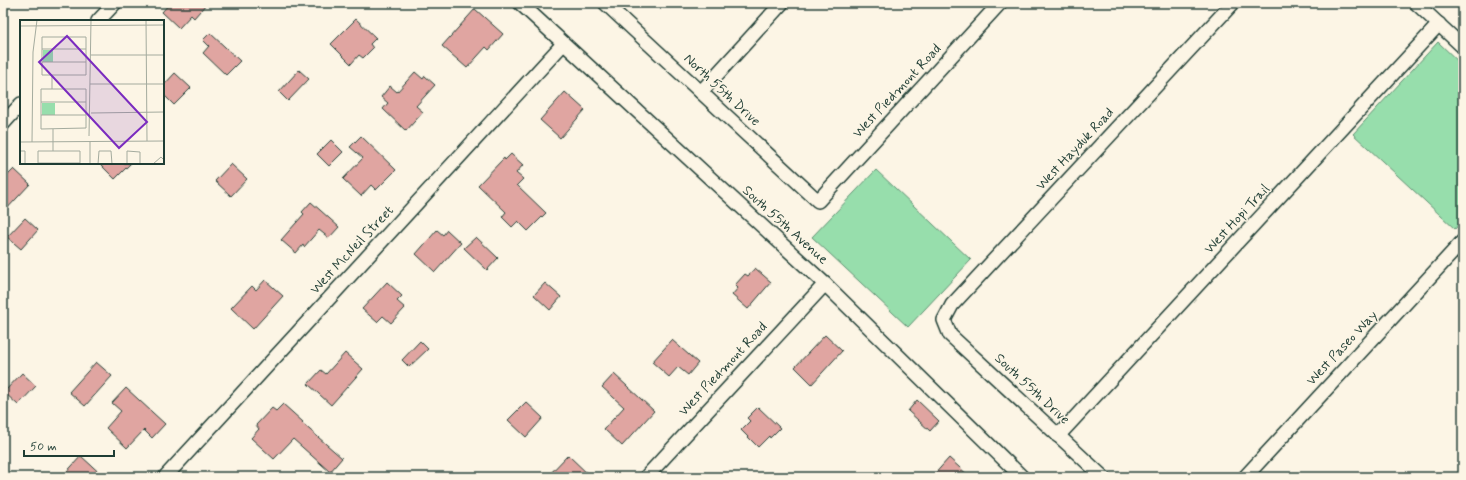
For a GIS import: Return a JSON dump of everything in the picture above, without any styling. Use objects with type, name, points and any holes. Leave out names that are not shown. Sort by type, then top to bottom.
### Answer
[{"type":"street","points":[[99,20],[114,3]]},
{"type":"street","name":"South 55th Avenue","points":[[520,3],[825,284],[1022,477]]},
{"type":"street","name":"North 55th Drive","points":[[605,3],[818,201]]},
{"type":"street","points":[[701,92],[782,3]]},
{"type":"street","name":"West Piedmont Road","points":[[818,201],[1000,3]]},
{"type":"street","points":[[1416,3],[1463,47]]},
{"type":"street","name":"West Hayduk Road","points":[[944,320],[952,305],[1230,4]]},
{"type":"street","name":"West Hopi Trail","points":[[1058,436],[1439,24]]},
{"type":"street","name":"West McNeil Street","points":[[165,477],[563,44]]},
{"type":"street","points":[[3,124],[20,105]]},
{"type":"street","name":"West Paseo Way","points":[[1245,477],[1463,240]]},
{"type":"street","name":"West Piedmont Road","points":[[646,477],[825,284]]},
{"type":"street","name":"South 55th Drive","points":[[944,320],[950,335],[1103,477]]},
{"type":"green space","points":[[1438,42],[1463,66],[1463,220],[1455,229],[1353,134]]},
{"type":"green space","points":[[876,170],[971,260],[908,327],[812,237]]},
{"type":"building","points":[[170,3],[207,3],[194,18],[191,15],[179,28],[162,12]]},
{"type":"building","points":[[475,9],[503,34],[489,50],[486,47],[467,68],[442,46]]},
{"type":"building","points":[[356,19],[376,38],[370,44],[373,48],[363,58],[359,55],[351,64],[331,44]]},
{"type":"building","points":[[210,33],[240,61],[226,75],[203,53],[209,46],[203,40]]},
{"type":"building","points":[[299,70],[309,79],[288,101],[279,92]]},
{"type":"building","points":[[415,72],[423,79],[425,76],[435,85],[416,106],[423,112],[406,131],[383,109],[388,103],[381,97],[390,86],[397,92]]},
{"type":"building","points":[[175,73],[191,88],[174,105],[164,95],[164,85]]},
{"type":"building","points":[[565,92],[585,110],[560,138],[540,120]]},
{"type":"building","points":[[361,136],[396,170],[376,190],[371,185],[361,196],[343,179],[363,158],[350,147]]},
{"type":"building","points":[[331,140],[343,152],[329,166],[317,154]]},
{"type":"building","points":[[511,154],[523,165],[516,173],[523,179],[517,185],[546,213],[528,231],[518,221],[512,227],[502,217],[506,212],[478,185],[504,158],[505,160]]},
{"type":"building","points":[[100,164],[130,164],[115,179]]},
{"type":"building","points":[[231,164],[247,179],[231,196],[215,181]]},
{"type":"building","points":[[14,169],[30,184],[3,213],[3,180]]},
{"type":"building","points":[[311,202],[339,227],[329,238],[319,230],[304,247],[303,245],[296,253],[281,240],[304,214],[302,212]]},
{"type":"building","points":[[25,218],[38,230],[21,249],[7,237]]},
{"type":"building","points":[[437,230],[443,235],[447,230],[461,243],[435,272],[416,254]]},
{"type":"building","points":[[476,237],[498,258],[487,270],[464,248]]},
{"type":"building","points":[[755,268],[771,282],[748,309],[732,295],[738,288],[735,285],[745,274],[748,276]]},
{"type":"building","points":[[265,280],[283,296],[253,329],[231,308],[252,286],[256,290]]},
{"type":"building","points":[[387,282],[402,296],[397,301],[405,308],[391,323],[383,316],[377,322],[362,309]]},
{"type":"building","points":[[545,283],[561,297],[550,310],[534,295]]},
{"type":"building","points":[[825,335],[842,351],[812,384],[795,367]]},
{"type":"building","points":[[672,340],[698,363],[688,375],[678,367],[669,377],[652,362]]},
{"type":"building","points":[[420,341],[428,349],[409,367],[402,360]]},
{"type":"building","points":[[345,353],[363,369],[331,405],[308,384],[321,370],[326,374]]},
{"type":"building","points":[[96,362],[112,376],[85,406],[69,392]]},
{"type":"building","points":[[22,373],[36,386],[18,405],[4,392]]},
{"type":"building","points":[[614,374],[654,411],[622,446],[604,429],[624,407],[602,387]]},
{"type":"building","points":[[126,388],[165,424],[152,438],[144,430],[127,448],[106,428],[121,411],[112,403]]},
{"type":"building","points":[[917,400],[939,421],[930,431],[908,411]]},
{"type":"building","points":[[526,402],[543,418],[526,437],[508,420]]},
{"type":"building","points":[[283,404],[342,458],[330,472],[293,439],[274,459],[251,438],[259,429],[256,425],[272,408],[276,411]]},
{"type":"building","points":[[758,407],[780,428],[758,447],[741,430],[750,421],[747,418]]},
{"type":"building","points":[[568,455],[591,477],[547,477]]},
{"type":"building","points":[[81,456],[104,477],[62,477]]},
{"type":"building","points":[[949,458],[970,477],[932,477]]}]
